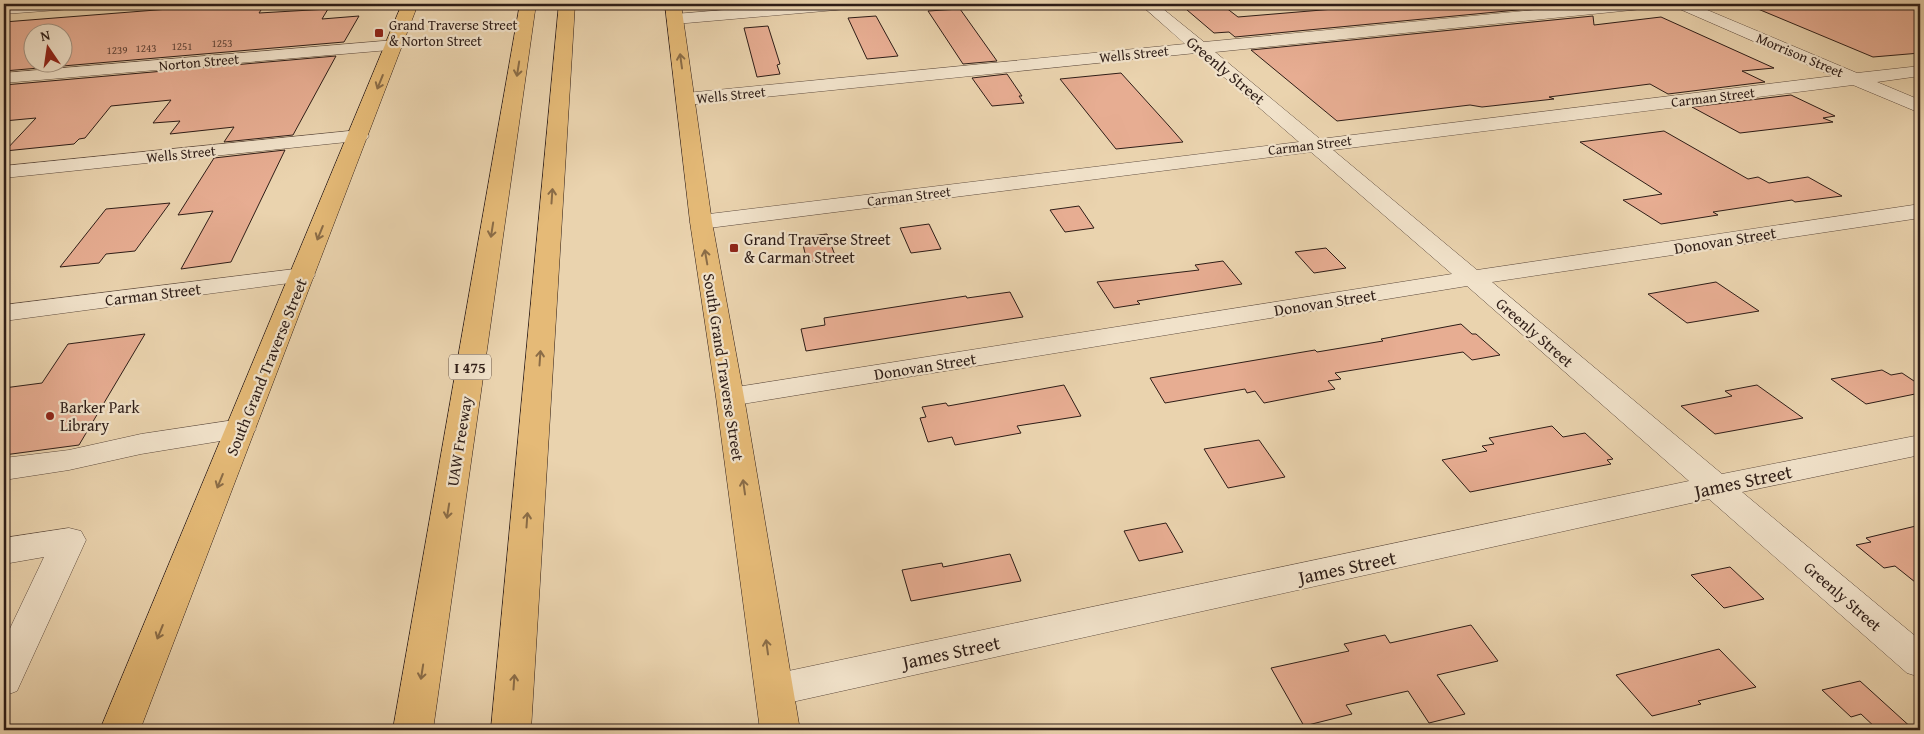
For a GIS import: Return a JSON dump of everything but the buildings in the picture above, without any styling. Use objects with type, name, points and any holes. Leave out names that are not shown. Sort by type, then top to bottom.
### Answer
[{"type":"main road","name":"South Grand Traverse Street","points":[[120,730],[359,136],[410,4]]},
{"type":"main road","name":"UAW Freeway","points":[[413,730],[528,4]]},
{"type":"main road","points":[[510,730],[567,4]]},
{"type":"main road","name":"South Grand Traverse Street","points":[[674,11],[701,222],[730,397],[780,730]]},
{"type":"street","points":[[4,9],[71,4]]},
{"type":"street","points":[[674,11],[847,4]]},
{"type":"street","name":"Greenly Street","points":[[1148,4],[1716,486],[1920,662]]},
{"type":"street","name":"Wells Street","points":[[686,99],[1642,4]]},
{"type":"street","name":"Morrison Street","points":[[1680,4],[1920,107]]},
{"type":"street","name":"Norton Street","points":[[4,78],[395,45]]},
{"type":"street","name":"Carman Street","points":[[701,222],[1920,71]]},
{"type":"street","name":"Wells Street","points":[[4,172],[359,136]]},
{"type":"street","name":"Donovan Street","points":[[730,397],[1470,278],[1920,211]]},
{"type":"street","name":"Carman Street","points":[[4,313],[303,275]]},
{"type":"street","points":[[4,469],[69,460],[140,444],[241,429]]},
{"type":"street","name":"James Street","points":[[774,690],[1716,486],[1920,445]]},
{"type":"street","points":[[4,551],[69,540],[4,680]]},
{"type":"place","name":"Grand Traverse Street & Norton Street","points":[[379,33]]},
{"type":"place","name":"Grand Traverse Street & Carman Street","points":[[734,248]]},
{"type":"place","name":"Barker Park Library","points":[[50,416]]}]
